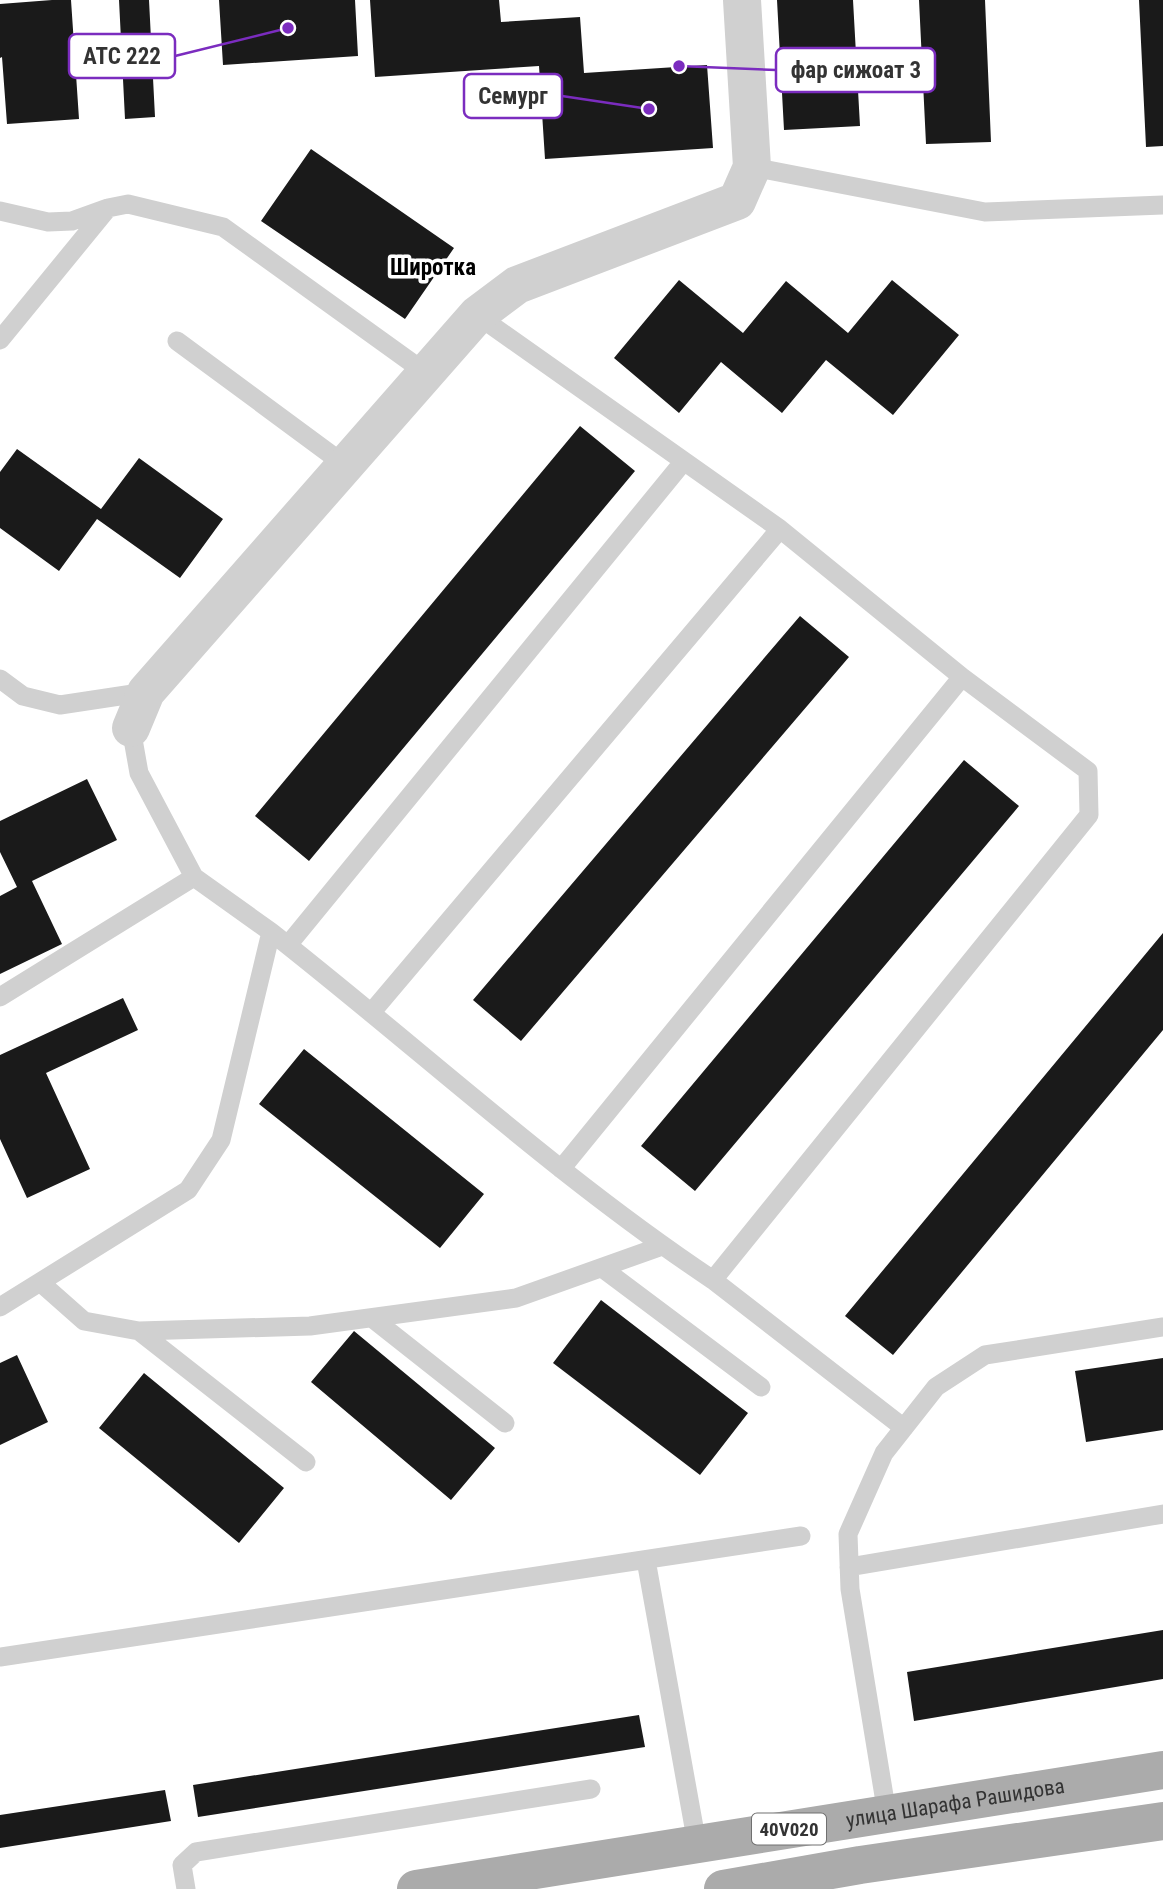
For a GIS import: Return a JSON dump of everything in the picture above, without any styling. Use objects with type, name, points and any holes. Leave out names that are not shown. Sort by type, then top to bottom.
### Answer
[{"type":"main road","name":"улица Шарафа Рашидова","points":[[416,1889],[1163,1770]]},
{"type":"main road","points":[[723,1889],[863,1877],[1163,1821]]},
{"type":"street","points":[[131,728],[146,692],[477,315],[517,285],[737,201],[752,167],[741,0]]},
{"type":"lane","points":[[752,167],[985,212],[1163,205]]},
{"type":"lane","points":[[0,211],[48,222],[72,221],[128,204],[223,227],[426,373]]},
{"type":"lane","points":[[0,340],[108,208]]},
{"type":"lane","points":[[477,315],[780,529],[962,677],[1088,771],[1089,815],[713,1280]]},
{"type":"lane","points":[[177,341],[345,465]]},
{"type":"lane","points":[[288,945],[684,461]]},
{"type":"lane","points":[[370,1013],[780,529]]},
{"type":"lane","points":[[561,1169],[962,677]]},
{"type":"lane","points":[[0,678],[23,696],[60,705],[146,692]]},
{"type":"lane","points":[[131,728],[139,773],[194,877],[288,945],[561,1169],[662,1246],[713,1280],[904,1428]]},
{"type":"lane","points":[[0,997],[194,877]]},
{"type":"lane","points":[[0,1307],[188,1189],[221,1140],[271,932]]},
{"type":"lane","points":[[41,1283],[84,1321],[139,1331],[310,1326],[516,1298],[662,1246]]},
{"type":"lane","points":[[602,1268],[761,1387]]},
{"type":"lane","points":[[372,1318],[505,1423]]},
{"type":"lane","points":[[887,1814],[850,1589],[848,1534],[884,1453],[936,1387],[985,1354],[1163,1327]]},
{"type":"lane","points":[[139,1331],[306,1462]]},
{"type":"lane","points":[[849,1567],[1163,1514]]},
{"type":"lane","points":[[0,1657],[801,1535]]},
{"type":"lane","points":[[646,1560],[697,1844]]},
{"type":"lane","points":[[186,1889],[182,1865],[196,1852],[590,1789]]},
{"type":"building","points":[[71,0],[79,119],[7,124],[2,57],[0,58],[0,4]]},
{"type":"building","points":[[119,0],[149,0],[155,117],[125,119]]},
{"type":"building","points":[[219,0],[355,0],[358,56],[223,65]]},
{"type":"building","points":[[370,0],[499,0],[501,22],[580,17],[584,73],[707,65],[713,148],[545,159],[539,66],[375,77]]},
{"type":"building","points":[[777,0],[853,0],[860,126],[784,130]]},
{"type":"building","points":[[919,0],[985,0],[991,142],[926,144]]},
{"type":"building","points":[[1139,0],[1163,0],[1163,146],[1146,147]]},
{"type":"building","points":[[311,149],[454,248],[405,319],[261,221]]},
{"type":"building","points":[[679,280],[743,333],[786,281],[848,333],[892,280],[959,335],[893,415],[826,360],[782,413],[721,362],[679,413],[614,358]]},
{"type":"building","points":[[580,426],[635,471],[309,861],[255,816]]},
{"type":"building","points":[[17,449],[101,509],[139,458],[223,519],[180,578],[97,519],[59,571],[0,528],[0,472]]},
{"type":"building","points":[[800,616],[849,657],[521,1041],[473,1000]]},
{"type":"building","points":[[964,760],[1019,806],[695,1191],[641,1146]]},
{"type":"building","points":[[87,779],[117,840],[32,881],[62,944],[0,974],[0,896],[17,887],[0,852],[0,821]]},
{"type":"building","points":[[1163,933],[1163,1030],[893,1355],[845,1316]]},
{"type":"building","points":[[123,998],[138,1030],[46,1073],[90,1169],[27,1198],[0,1139],[0,1055]]},
{"type":"building","points":[[304,1049],[484,1194],[440,1248],[259,1104]]},
{"type":"building","points":[[601,1300],[748,1413],[700,1475],[553,1363]]},
{"type":"building","points":[[354,1331],[495,1448],[451,1500],[311,1382]]},
{"type":"building","points":[[17,1355],[48,1422],[0,1445],[0,1363]]},
{"type":"building","points":[[1163,1358],[1163,1430],[1086,1442],[1075,1371]]},
{"type":"building","points":[[144,1373],[284,1488],[239,1543],[99,1428]]},
{"type":"building","points":[[1163,1630],[1163,1679],[914,1721],[907,1672]]},
{"type":"building","points":[[639,1715],[645,1747],[198,1817],[193,1785]]},
{"type":"building","points":[[165,1790],[171,1821],[0,1848],[0,1815]]},
{"type":"place","name":"АТС 222","points":[[288,28]]},
{"type":"place","name":"фар сижоат 3","points":[[679,66]]},
{"type":"place","name":"Семург","points":[[649,109]]},
{"type":"district","name":"Широтка","points":[[433,267]]}]
